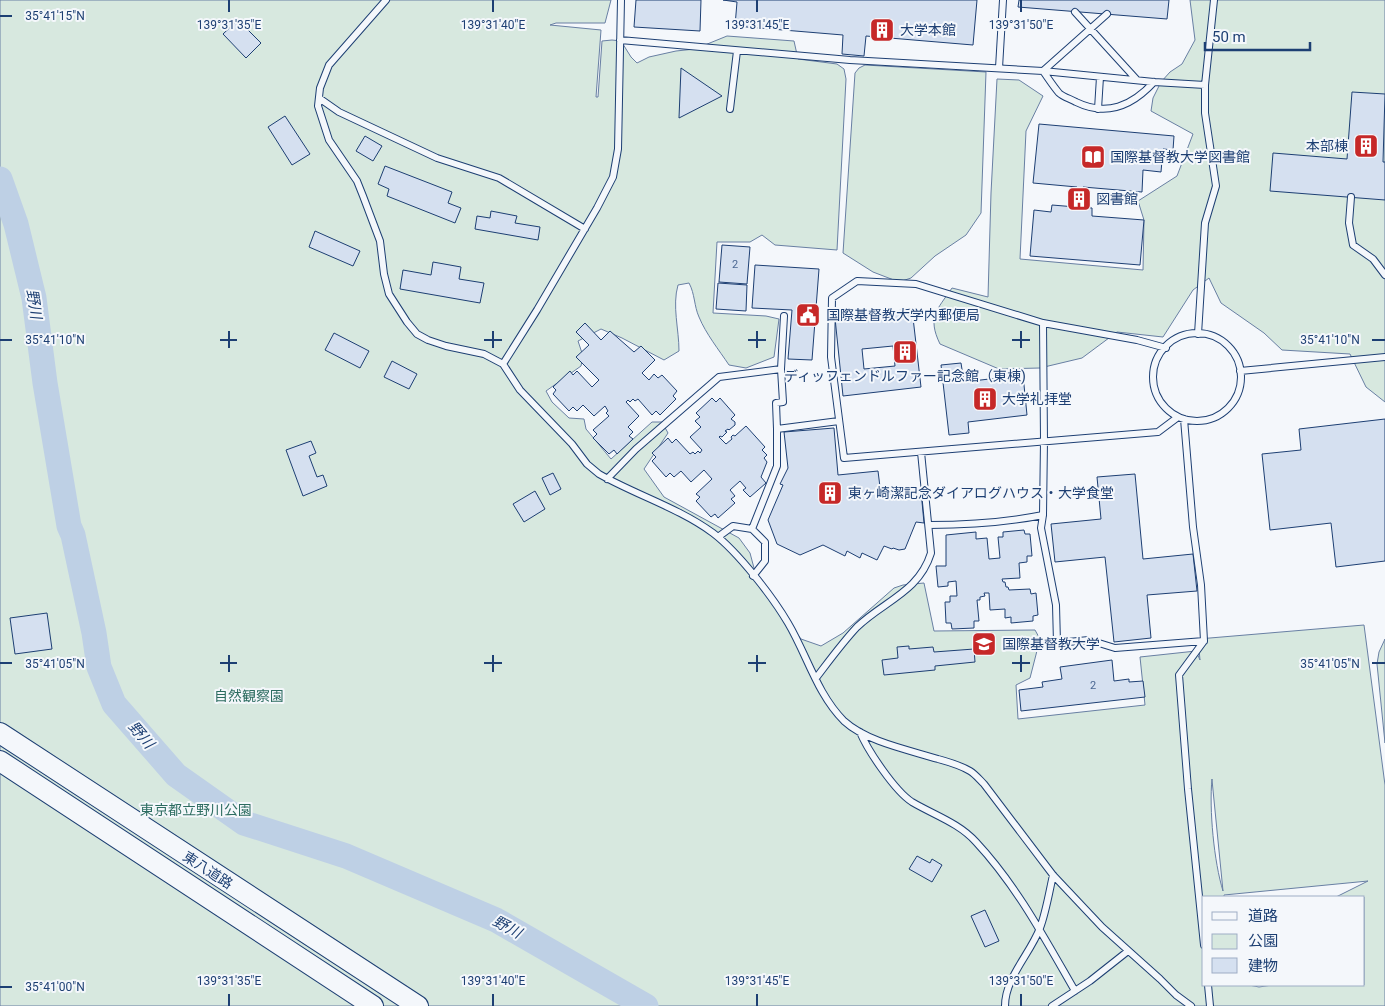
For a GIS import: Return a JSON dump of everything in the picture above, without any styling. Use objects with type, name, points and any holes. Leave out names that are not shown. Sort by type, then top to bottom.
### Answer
[{"type":"main road","name":"東八道路","points":[[0,733],[418,1006]]},
{"type":"main road","name":"東八道路","points":[[0,761],[372,1006]]},
{"type":"lane","points":[[386,0],[329,66],[320,88],[318,106],[329,140],[356,181],[380,241],[384,274],[389,294],[407,322],[417,334],[428,340],[484,354],[503,364],[520,390],[572,444],[587,464],[607,479],[696,522],[718,537],[753,576],[788,622],[822,693],[844,720],[860,732],[874,739],[950,762],[971,771],[984,784],[1053,875],[1102,928],[1176,995],[1191,1006]]},
{"type":"lane","points":[[503,364],[585,229],[613,177],[618,149],[621,0]]},
{"type":"lane","points":[[999,68],[1003,0]]},
{"type":"lane","points":[[1198,334],[1205,224],[1216,186],[1205,114],[1205,85],[1214,0]]},
{"type":"lane","points":[[1075,12],[1137,80]]},
{"type":"lane","points":[[1043,71],[1107,14]]},
{"type":"lane","points":[[620,40],[850,60],[1043,71],[1205,85]]},
{"type":"lane","points":[[730,110],[737,50]]},
{"type":"lane","points":[[1043,71],[1060,94],[1087,107],[1098,109],[1121,107],[1142,95],[1154,82]]},
{"type":"lane","points":[[1098,109],[1100,77]]},
{"type":"lane","points":[[319,98],[339,112],[437,158],[499,178],[585,229]]},
{"type":"lane","points":[[1351,197],[1349,223],[1353,245],[1373,259],[1385,275]]},
{"type":"lane","points":[[1166,348],[1137,340],[1042,323],[916,284],[857,281],[832,298],[831,357],[844,458],[1158,432],[1181,418]]},
{"type":"lane","points":[[752,528],[777,466],[776,403],[783,402],[781,369],[784,316]]},
{"type":"lane","points":[[1042,323],[1044,441],[1043,515],[1041,528],[1056,605],[1057,643],[1089,640],[1115,648],[1204,641]]},
{"type":"lane","points":[[1187,335],[1212,336],[1223,342],[1234,355],[1240,371],[1240,386],[1235,399],[1224,411],[1206,420],[1181,418],[1162,404],[1154,390],[1153,375],[1155,363],[1161,352],[1166,348],[1175,339],[1187,335]]},
{"type":"lane","points":[[1240,371],[1385,357]]},
{"type":"lane","points":[[607,479],[636,449],[718,377],[781,369]]},
{"type":"lane","points":[[1181,418],[1201,585],[1204,641],[1179,675],[1202,926]]},
{"type":"lane","points":[[776,429],[839,421]]},
{"type":"lane","points":[[816,678],[856,628],[921,576],[928,563],[932,553],[921,452]]},
{"type":"lane","points":[[929,525],[988,524],[1043,515]]},
{"type":"lane","points":[[718,537],[733,526],[752,528],[764,542],[765,552],[765,561],[753,576]]},
{"type":"lane","points":[[860,732],[866,746],[899,790],[910,800],[964,830],[1008,879],[1040,929],[1075,991]]},
{"type":"lane","points":[[1005,1006],[1008,988],[1040,929],[1053,875]]},
{"type":"lane","points":[[1052,1006],[1128,951]]},
{"type":"lane","points":[[1208,986],[1210,1006]]},
{"type":"green space","points":[[0,0],[611,0],[605,23],[556,23],[550,25],[601,30],[596,97],[598,97],[602,41],[621,41],[637,63],[649,57],[695,49],[727,36],[794,41],[798,59],[837,64],[844,69],[846,79],[837,250],[775,245],[762,235],[750,242],[717,242],[713,313],[766,316],[779,319],[774,357],[746,368],[729,365],[709,336],[697,313],[689,283],[678,285],[676,309],[679,351],[664,360],[601,329],[578,341],[583,356],[581,366],[546,391],[552,402],[569,418],[584,419],[586,429],[611,459],[652,422],[662,422],[668,433],[644,469],[664,497],[739,538],[750,553],[758,583],[801,639],[821,646],[843,633],[894,588],[924,583],[934,631],[1035,630],[1040,639],[1030,678],[1016,685],[1018,719],[1145,705],[1140,657],[1196,651],[1200,660],[1198,639],[1364,625],[1385,785],[1385,1006],[0,1006]],"holes":[[[1212,780],[1223,891],[1213,835]]]},
{"type":"green space","points":[[1190,0],[1385,0],[1385,402],[1366,387],[1350,354],[1282,350],[1264,333],[1221,303],[1209,278],[1193,290],[1163,337],[1117,332],[1082,358],[1040,368],[999,369],[940,344],[934,327],[934,320],[938,308],[952,288],[988,297],[997,79],[1019,80],[1043,96],[1026,131],[1020,259],[1143,270],[1144,220],[1138,201],[1177,176],[1193,134],[1151,111],[1153,98],[1161,82],[1170,72],[1182,64],[1195,40]]},
{"type":"green space","points":[[865,65],[986,72],[981,213],[966,235],[935,256],[911,278],[899,282],[873,272],[843,253],[855,73]]},
{"type":"green space","points":[[1385,639],[1385,743],[1377,664],[1379,652]]},
{"type":"building","points":[[636,0],[701,0],[700,31],[634,27]]},
{"type":"building","name":"大学本館","points":[[723,0],[977,0],[973,45],[866,36],[864,56],[842,54],[843,35],[735,26],[737,2]]},
{"type":"building","points":[[1019,0],[1169,0],[1167,19],[1018,7]]},
{"type":"building","points":[[238,20],[261,43],[246,58],[223,34]]},
{"type":"building","points":[[681,68],[722,96],[679,118]]},
{"type":"building","name":"本部棟","points":[[1352,92],[1385,94],[1383,162],[1385,162],[1385,200],[1270,191],[1273,153],[1347,159]]},
{"type":"building","points":[[285,116],[310,154],[292,165],[268,127]]},
{"type":"building","name":"図書館","points":[[1039,124],[1174,136],[1173,150],[1163,149],[1161,172],[1143,170],[1142,192],[1083,187],[1081,207],[1092,208],[1092,216],[1144,220],[1140,265],[1030,256],[1034,210],[1051,212],[1052,205],[1076,207],[1077,187],[1033,183]]},
{"type":"building","points":[[365,136],[382,146],[373,161],[356,151]]},
{"type":"building","points":[[385,166],[452,192],[448,203],[461,208],[455,223],[387,196],[389,189],[378,184]]},
{"type":"building","points":[[491,211],[517,216],[515,223],[540,227],[538,240],[475,229],[477,216],[490,218]]},
{"type":"building","points":[[315,231],[360,251],[353,266],[309,247]]},
{"type":"building","points":[[722,245],[750,247],[747,284],[719,282]]},
{"type":"building","points":[[433,262],[461,267],[459,279],[484,283],[480,303],[400,289],[403,270],[431,275]]},
{"type":"building","points":[[755,265],[819,269],[812,360],[788,359],[792,310],[752,308]]},
{"type":"building","points":[[718,283],[747,285],[746,311],[716,309]]},
{"type":"building","name":"ディッフェンドルファー記念館（東棟)","points":[[912,309],[921,387],[843,396],[835,318]],"holes":[[[893,346],[895,366],[864,369],[862,349]]]},
{"type":"building","points":[[585,323],[601,340],[610,331],[634,352],[641,346],[655,360],[642,373],[649,380],[654,374],[658,378],[662,375],[677,391],[673,396],[676,399],[660,415],[656,411],[652,415],[638,399],[626,402],[639,416],[628,427],[633,432],[629,436],[633,439],[617,454],[614,450],[609,454],[593,438],[597,434],[593,430],[609,416],[606,413],[608,411],[605,406],[594,416],[583,405],[577,411],[573,407],[569,411],[553,394],[556,390],[553,387],[570,371],[573,375],[577,371],[592,387],[599,380],[576,357],[589,345],[576,332]]},
{"type":"building","points":[[334,333],[369,351],[360,368],[325,350]]},
{"type":"building","points":[[392,361],[417,374],[409,389],[384,377]]},
{"type":"building","name":"大学礼拝堂","points":[[961,363],[964,382],[1023,375],[1027,415],[968,422],[969,433],[949,435],[941,365]]},
{"type":"building","points":[[712,398],[716,402],[720,398],[735,415],[731,419],[735,422],[735,425],[725,431],[727,432],[722,437],[719,437],[726,444],[732,439],[733,435],[735,436],[746,426],[765,447],[762,450],[767,455],[764,458],[767,462],[761,477],[766,483],[750,497],[743,490],[746,488],[740,481],[730,490],[735,496],[731,499],[735,503],[718,518],[715,514],[711,517],[696,501],[700,497],[696,494],[712,479],[704,470],[691,482],[681,471],[674,477],[670,473],[666,477],[652,461],[656,457],[652,453],[668,438],[672,443],[676,439],[690,454],[693,452],[695,454],[698,451],[700,453],[702,450],[690,437],[701,427],[695,421],[700,417],[696,413]]},
{"type":"building","points":[[1385,419],[1385,561],[1336,567],[1331,523],[1270,530],[1262,454],[1301,450],[1299,429]]},
{"type":"building","name":"東ヶ崎潔記念ダイアログハウス・大学食堂","points":[[834,428],[838,475],[878,471],[881,495],[921,491],[924,523],[916,522],[905,549],[892,549],[884,546],[877,560],[862,553],[860,558],[847,551],[845,556],[823,545],[800,555],[777,544],[768,520],[783,485],[780,484],[788,468],[784,432]]},
{"type":"building","points":[[311,441],[316,453],[309,456],[317,477],[323,475],[327,486],[303,496],[286,450]]},
{"type":"building","points":[[553,473],[561,489],[550,495],[542,478]]},
{"type":"building","points":[[1135,474],[1143,559],[1193,554],[1197,591],[1147,595],[1151,638],[1114,642],[1105,557],[1055,562],[1051,524],[1101,519],[1097,477]]},
{"type":"building","points":[[535,491],[545,509],[524,522],[513,504]]},
{"type":"building","points":[[1024,530],[1025,534],[1030,534],[1032,556],[1027,556],[1027,562],[1019,563],[1020,578],[1002,579],[1009,590],[1030,589],[1031,594],[1036,593],[1038,615],[1033,616],[1033,621],[1011,623],[1011,617],[1005,618],[1005,609],[990,610],[989,593],[984,593],[985,596],[977,600],[979,621],[974,621],[974,628],[952,629],[951,623],[946,623],[945,602],[950,602],[950,596],[957,596],[956,581],[948,582],[948,586],[938,587],[936,566],[946,566],[946,535],[976,532],[976,539],[987,538],[989,559],[1000,558],[998,537],[1003,537],[1003,532]]},
{"type":"building","points":[[47,613],[52,649],[15,654],[10,618]]},
{"type":"building","points":[[909,646],[909,649],[933,647],[934,652],[974,649],[975,662],[935,666],[935,670],[884,675],[882,660],[898,658],[897,647]]},
{"type":"building","points":[[1112,660],[1114,681],[1129,679],[1129,682],[1143,681],[1145,697],[1021,711],[1019,690],[1043,687],[1042,682],[1062,679],[1060,667]]},
{"type":"building","points":[[917,856],[930,863],[932,859],[942,865],[932,882],[909,869]]},
{"type":"building","points":[[985,910],[999,941],[985,947],[971,916]]},
{"type":"waterway","name":"野川","points":[[0,179],[16,224],[34,298],[45,383],[69,526],[73,535],[94,633],[99,667],[114,704],[176,775],[244,823],[346,856],[496,920],[646,1006]]},
{"type":"place","name":"大学本館","points":[[882,30]]},
{"type":"place","name":"本部棟","points":[[1366,146]]},
{"type":"place","name":"国際基督教大学図書館","points":[[1093,157]]},
{"type":"place","name":"図書館","points":[[1079,199]]},
{"type":"place","name":"国際基督教大学内郵便局","points":[[808,315]]},
{"type":"place","name":"ディッフェンドルファー記念館（東棟)","points":[[905,352]]},
{"type":"place","name":"大学礼拝堂","points":[[985,399]]},
{"type":"place","name":"東ヶ崎潔記念ダイアログハウス・大学食堂","points":[[830,493]]},
{"type":"place","name":"国際基督教大学","points":[[984,644]]},
{"type":"park label","name":"自然観察園","points":[[249,696]]},
{"type":"park label","name":"東京都立野川公園","points":[[196,810]]}]
